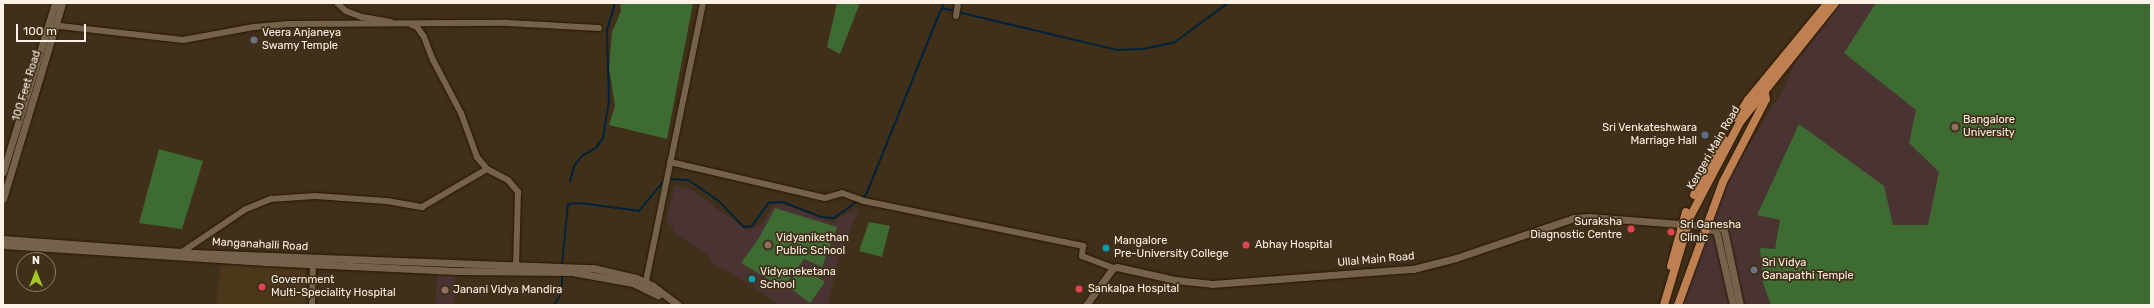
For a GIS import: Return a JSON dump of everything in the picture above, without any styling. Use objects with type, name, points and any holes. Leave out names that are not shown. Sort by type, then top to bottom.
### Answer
[{"type":"main road","name":"100 Feet Road","points":[[3,199],[53,25],[55,3]]},
{"type":"main road","name":"100 Feet Road","points":[[3,172],[53,25],[62,3]]},
{"type":"main road","name":"Kengeri Main Road","points":[[1658,305],[1662,298],[1684,226],[1740,122],[1763,88],[1828,3]]},
{"type":"main road","name":"Kengeri Main Road","points":[[1763,88],[1835,3]]},
{"type":"main road","points":[[1678,305],[1723,182],[1764,104],[1763,88]]},
{"type":"main road","name":"Ullal Main Road","points":[[1113,268],[1122,267],[1175,280],[1212,284],[1413,269],[1456,258],[1569,221],[1684,226]]},
{"type":"main road","name":"Kengeri Main Road","points":[[1664,305],[1684,226]]},
{"type":"main road","points":[[1684,226],[1706,226],[1724,230],[1725,257],[1733,305]]},
{"type":"main road","name":"Manganahalli Road","points":[[3,239],[179,255]]},
{"type":"main road","name":"Manganahalli Road","points":[[3,245],[313,262],[516,269],[572,269],[645,285]]},
{"type":"main road","points":[[1725,257],[1740,305]]},
{"type":"main road","points":[[1086,305],[1113,268]]},
{"type":"main road","points":[[645,285],[671,305]]},
{"type":"main road","points":[[645,285],[678,305]]},
{"type":"street","points":[[337,3],[346,11],[362,17],[412,25],[424,37],[433,60],[461,113],[477,157],[487,169],[508,180],[518,192],[516,269]]},
{"type":"street","points":[[645,285],[703,3]]},
{"type":"street","points":[[956,16],[958,6]]},
{"type":"street","points":[[53,25],[183,40],[254,27],[286,24],[412,25],[507,23],[599,28]]},
{"type":"street","points":[[670,162],[825,198],[842,193],[864,201],[1083,246],[1082,256],[1113,268]]},
{"type":"street","points":[[179,255],[246,209],[271,199],[315,196],[387,201],[422,207],[487,169]]},
{"type":"street","points":[[312,305],[313,262]]},
{"type":"shaded area","name":"Bangalore University","points":[[1841,3],[2151,3],[2151,305],[1683,305],[1690,283],[1705,216],[1786,85],[1792,68]]},
{"type":"shaded area","name":"Vidyanikethan Public School","points":[[675,185],[690,189],[748,231],[761,224],[774,205],[781,204],[832,222],[859,208],[838,260],[828,305],[778,305],[757,289],[708,260],[710,256],[672,232],[674,228],[666,223]]},
{"type":"shaded area","name":"Government Multi-Speciality Hospital","points":[[221,265],[305,269],[305,305],[216,305]]},
{"type":"shaded area","name":"Janani Vidya Mandira","points":[[437,274],[455,275],[454,305],[436,305]]},
{"type":"green space","points":[[620,3],[693,3],[667,139],[609,125],[615,106],[609,68],[612,32],[621,11]]},
{"type":"green space","points":[[837,3],[860,3],[840,54],[827,47]]},
{"type":"green space","name":"Bangalore University","points":[[1876,3],[2151,3],[2151,305],[1771,305],[1763,283],[1760,248],[1775,249],[1780,220],[1757,215],[1799,124],[1884,186],[1893,225],[1928,225],[1939,172],[1909,143],[1916,110],[1844,53]]},
{"type":"green space","points":[[159,149],[203,161],[182,229],[139,223]]},
{"type":"green space","points":[[775,208],[837,227],[822,267],[804,259],[783,288],[741,263],[759,238]]},
{"type":"green space","points":[[869,222],[890,226],[882,257],[859,251]]},
{"type":"green space","points":[[801,266],[825,282],[810,303],[787,286]]},
{"type":"waterway","points":[[570,182],[574,166],[582,156],[596,148],[603,138],[609,102],[607,31],[615,3]]},
{"type":"waterway","points":[[942,8],[944,3]]},
{"type":"waterway","points":[[958,12],[1117,50],[1143,49],[1175,42],[1228,3]]},
{"type":"waterway","points":[[861,198],[866,195],[942,8],[955,11]]},
{"type":"waterway","points":[[669,179],[689,180],[718,200],[744,227],[752,226],[769,203],[783,202],[821,217],[834,218],[858,201]]},
{"type":"waterway","points":[[562,265],[568,204],[580,203],[639,211],[665,180]]},
{"type":"waterway","points":[[554,305],[562,293],[562,275]]},
{"type":"place","name":"Veera Anjaneya Swamy Temple","points":[[254,40]]},
{"type":"place","name":"Bangalore University","points":[[1955,127]]},
{"type":"place","name":"Sri Venkateshwara Marriage Hall","points":[[1705,135]]},
{"type":"place","name":"Suraksha Diagnostic Centre","points":[[1631,229]]},
{"type":"place","name":"Sri Ganesha Clinic","points":[[1671,232]]},
{"type":"place","name":"Vidyanikethan Public School","points":[[768,245]]},
{"type":"place","name":"Abhay Hospital","points":[[1246,245]]},
{"type":"place","name":"Mangalore Pre-University College","points":[[1106,248]]},
{"type":"place","name":"Sri Vidya Ganapathi Temple","points":[[1754,270]]},
{"type":"place","name":"Vidyaneketana School","points":[[752,279]]},
{"type":"place","name":"Government Multi-Speciality Hospital","points":[[262,287]]},
{"type":"place","name":"Sankalpa Hospital","points":[[1079,289]]},
{"type":"place","name":"Janani Vidya Mandira","points":[[445,290]]}]
